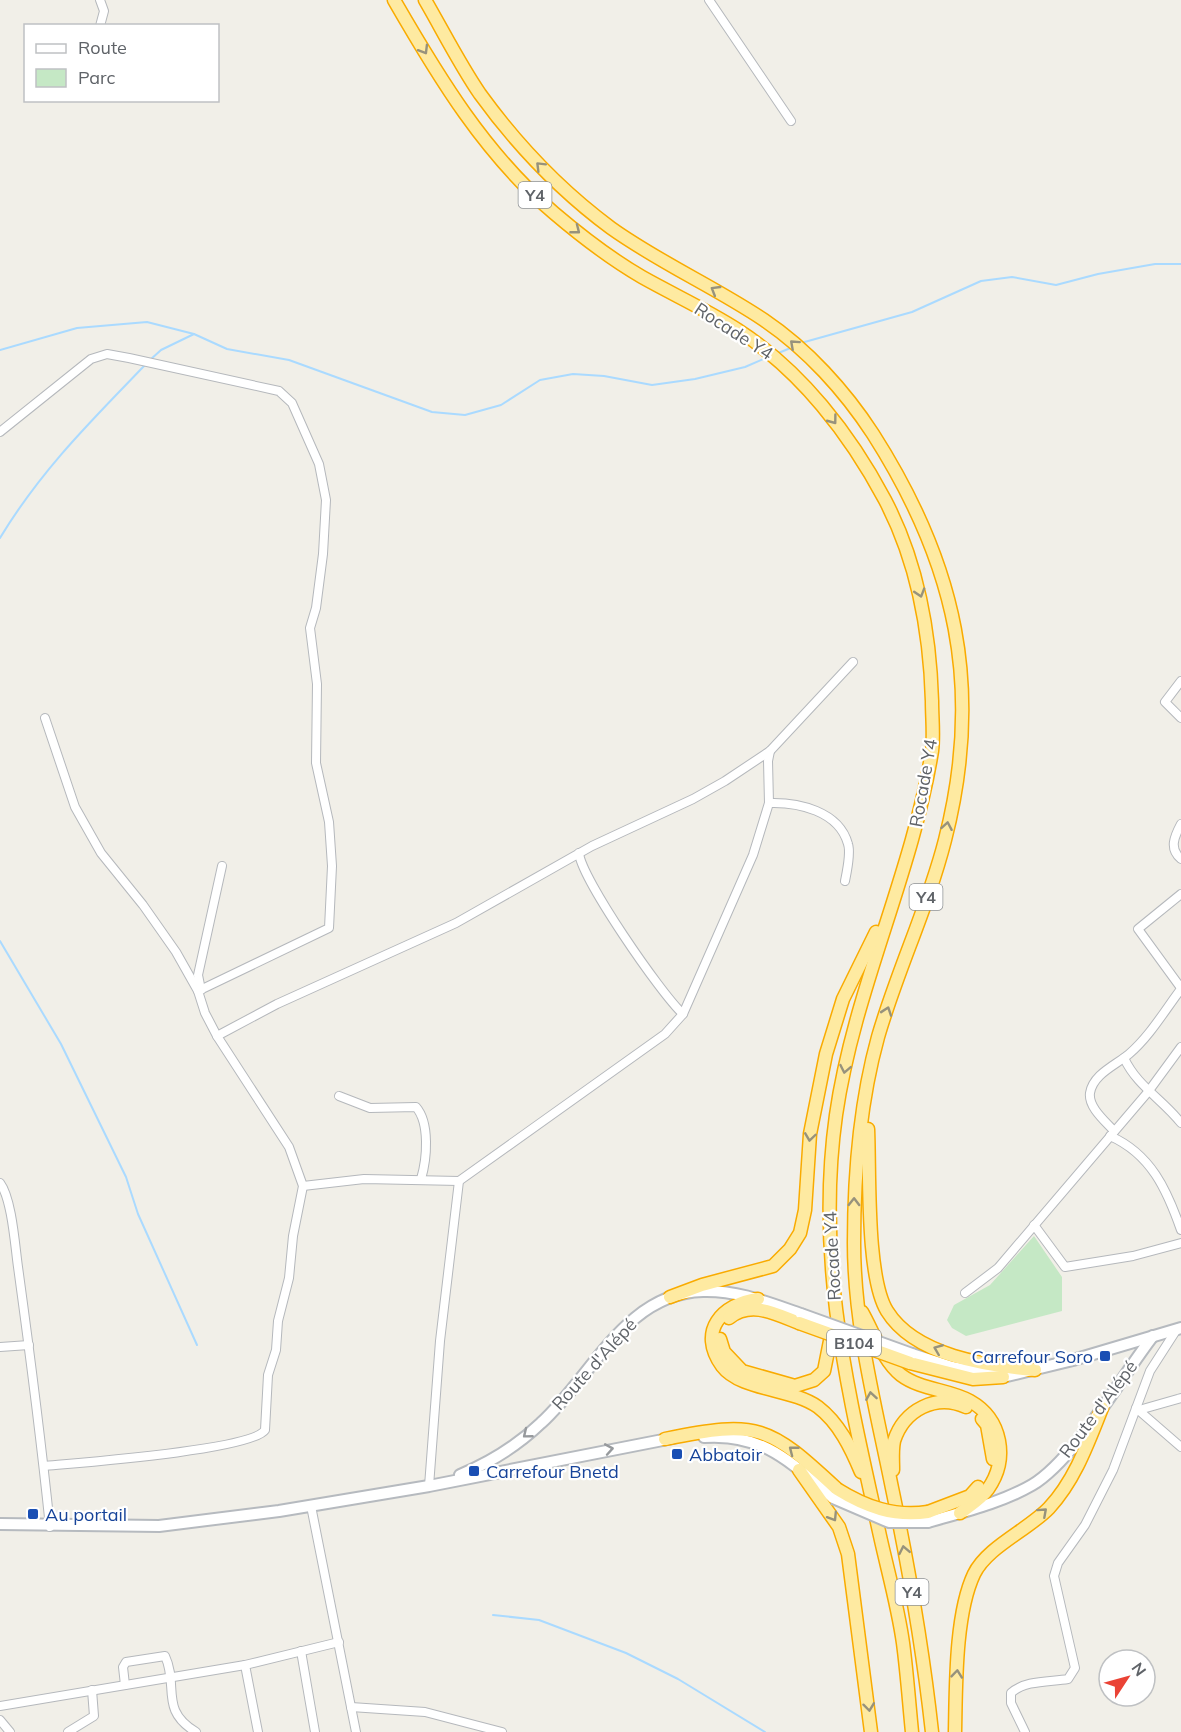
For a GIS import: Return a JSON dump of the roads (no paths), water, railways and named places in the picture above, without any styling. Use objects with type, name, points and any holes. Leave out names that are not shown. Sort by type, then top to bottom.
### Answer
[{"type":"highway","name":"Rocade Y4","points":[[394,0],[460,109],[511,173],[552,211],[638,274],[736,328],[795,375],[852,445],[886,501],[907,551],[924,606],[931,675],[933,744],[916,829],[890,904],[851,1038],[836,1116],[830,1189],[829,1250],[835,1316],[903,1640],[912,1732]]},
{"type":"highway","name":"Rocade Y4","points":[[425,0],[479,92],[527,153],[568,194],[651,255],[765,321],[821,369],[872,433],[931,541],[950,599],[962,666],[961,749],[945,840],[877,1039],[867,1092],[854,1192],[854,1251],[872,1402],[892,1486],[923,1649],[932,1732]]},
{"type":"highway","points":[[670,1297],[702,1285],[773,1266],[790,1249],[800,1233],[805,1210],[810,1134],[826,1054],[843,999],[890,904]]},
{"type":"highway","points":[[867,1092],[873,1258],[876,1286],[886,1310],[901,1329],[927,1344],[967,1361],[994,1367],[1035,1370]]},
{"type":"highway","points":[[758,1299],[732,1306],[715,1322],[711,1339],[723,1367],[749,1383],[786,1393],[816,1406],[829,1417],[850,1446],[872,1498]]},
{"type":"highway","points":[[860,1308],[899,1373],[911,1381],[970,1401],[996,1426],[1000,1457],[994,1475],[988,1488],[960,1513]]},
{"type":"highway","points":[[800,1319],[761,1309],[748,1309],[730,1317],[723,1326],[720,1339],[724,1352],[742,1371],[795,1386],[805,1384],[824,1371],[835,1316]]},
{"type":"highway","name":"B104","points":[[800,1319],[973,1379],[1003,1377]]},
{"type":"highway","points":[[665,1439],[710,1430],[752,1430],[775,1437],[794,1449],[835,1493],[887,1513],[928,1517],[970,1496],[986,1479],[994,1457],[987,1425],[976,1413],[963,1405],[940,1400],[916,1410],[900,1427],[894,1443],[892,1486]]},
{"type":"highway","points":[[955,1732],[956,1685],[965,1603],[974,1573],[984,1560],[1048,1509],[1068,1484],[1102,1408]]},
{"type":"highway","points":[[799,1470],[839,1527],[848,1554],[871,1732]]},
{"type":"main road","name":"Route d'Alépé","points":[[429,1486],[462,1474],[516,1443],[542,1423],[629,1323],[644,1309],[670,1297],[702,1291],[730,1292],[758,1299],[800,1319]]},
{"type":"main road","name":"Route d'Alépé","points":[[1003,1377],[1035,1370],[1179,1328]]},
{"type":"main road","name":"Route d'Alépé","points":[[928,1517],[960,1513],[1034,1484],[1057,1464],[1102,1408],[1153,1336]]},
{"type":"main road","name":"Route d'Alépé","points":[[0,1524],[50,1527],[159,1526],[311,1506],[429,1486],[665,1439],[709,1436],[745,1438],[767,1446],[835,1493]]},
{"type":"street","points":[[100,0],[104,11],[101,24]]},
{"type":"street","points":[[709,0],[791,120]]},
{"type":"street","points":[[0,432],[91,359],[107,354],[279,391],[292,404],[319,464],[326,500],[323,554],[316,608],[310,628],[317,684],[316,763],[329,822],[332,866],[329,928],[199,991]]},
{"type":"street","points":[[217,1035],[287,999],[456,922],[579,853],[693,799],[770,751],[853,662]]},
{"type":"street","points":[[1181,681],[1166,702],[1181,718]]},
{"type":"street","points":[[45,718],[75,807],[101,853],[143,904],[199,991]]},
{"type":"street","points":[[303,1186],[364,1179],[459,1181],[665,1034],[683,1014],[753,855],[770,802],[768,761],[770,751]]},
{"type":"street","points":[[770,802],[798,805],[820,812],[829,819],[847,841],[845,881]]},
{"type":"street","points":[[1181,824],[1173,847],[1175,854],[1181,859]]},
{"type":"street","points":[[579,853],[581,866],[601,899],[657,984],[683,1014]]},
{"type":"street","points":[[44,1466],[129,1458],[227,1444],[262,1434],[265,1430],[268,1375],[277,1344],[281,1305],[290,1278],[292,1236],[303,1186],[289,1147],[204,1013],[198,975],[222,866]]},
{"type":"street","points":[[1181,894],[1138,929],[1181,988],[1144,1039],[1099,1077],[1090,1093],[1092,1103],[1112,1133],[1139,1153],[1158,1175],[1181,1230]]},
{"type":"street","points":[[965,1293],[998,1268],[1148,1092],[1181,1047]]},
{"type":"street","points":[[1124,1058],[1148,1092],[1165,1104],[1181,1122]]},
{"type":"street","points":[[339,1096],[370,1108],[416,1107],[422,1114],[425,1146],[425,1161],[421,1179]]},
{"type":"street","points":[[429,1486],[442,1331],[459,1181]]},
{"type":"street","points":[[0,1182],[5,1192],[14,1239],[50,1527]]},
{"type":"street","points":[[1034,1225],[1065,1267],[1133,1256],[1181,1243]]},
{"type":"street","points":[[1025,1732],[1011,1703],[1011,1693],[1017,1687],[1068,1679],[1075,1668],[1054,1576],[1058,1563],[1085,1525],[1113,1470],[1138,1409],[1150,1371],[1179,1328]]},
{"type":"street","points":[[0,1347],[29,1345]]},
{"type":"street","points":[[1138,1409],[1181,1398]]},
{"type":"street","points":[[1138,1409],[1181,1447]]},
{"type":"street","points":[[311,1506],[356,1732]]},
{"type":"street","points":[[0,1706],[244,1665],[339,1642]]},
{"type":"street","points":[[301,1651],[315,1732]]},
{"type":"street","points":[[124,1685],[123,1667],[126,1662],[163,1655],[167,1658],[173,1709],[178,1718],[196,1732]]},
{"type":"street","points":[[244,1665],[258,1732]]},
{"type":"street","points":[[69,1732],[94,1716],[92,1690]]},
{"type":"street","points":[[351,1707],[425,1712],[502,1732]]},
{"type":"street","points":[[0,1720],[10,1732]]},
{"type":"waterway","points":[[801,343],[912,312],[981,281],[1012,277],[1056,285],[1098,274],[1155,264],[1181,264]]},
{"type":"waterway","points":[[0,350],[77,328],[147,322],[194,334],[227,349],[289,360],[432,412],[465,415],[501,405],[540,380],[573,374],[604,376],[652,385],[695,379],[745,367],[768,357]]},
{"type":"waterway","points":[[150,360],[161,350],[194,334]]},
{"type":"waterway","points":[[776,354],[793,347]]},
{"type":"waterway","points":[[0,538],[32,490],[50,468],[86,426],[146,364]]},
{"type":"waterway","points":[[0,941],[61,1044],[126,1177],[138,1214],[197,1345]]},
{"type":"waterway","points":[[493,1615],[539,1620],[626,1653],[678,1679],[765,1732]]},
{"type":"place","name":"Carrefour Soro","points":[[1105,1356]]},
{"type":"place","name":"Abbatoir","points":[[677,1454]]},
{"type":"place","name":"Carrefour Bnetd","points":[[474,1471]]},
{"type":"place","name":"Au portail","points":[[33,1514]]}]
